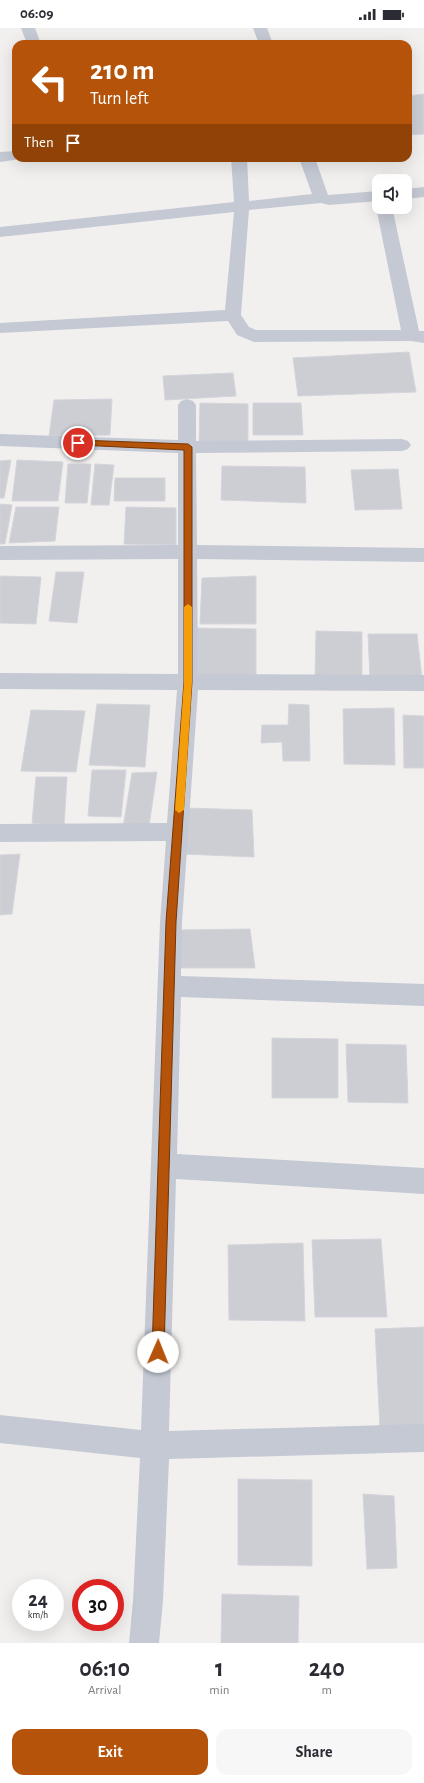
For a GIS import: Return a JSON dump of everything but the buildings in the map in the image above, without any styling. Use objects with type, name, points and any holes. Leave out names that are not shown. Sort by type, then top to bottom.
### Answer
[{"type":"street","points":[[28,28],[32,40]]},
{"type":"street","points":[[260,28],[264,40]]},
{"type":"street","points":[[0,158],[12,156]]},
{"type":"street","points":[[239,162],[242,206],[233,315],[243,331],[254,336],[417,336],[386,214]]},
{"type":"street","points":[[308,162],[321,198]]},
{"type":"street","points":[[412,193],[424,192]]},
{"type":"street","points":[[0,232],[321,198],[329,200],[372,197]]},
{"type":"street","points":[[0,328],[233,315]]},
{"type":"street","points":[[144,1643],[148,1601],[155,1445],[171,922],[188,682],[187,405]]},
{"type":"street","points":[[0,440],[188,447],[402,445]]},
{"type":"street","points":[[0,553],[188,552],[424,555]]},
{"type":"street","points":[[0,681],[424,684]]},
{"type":"street","points":[[0,833],[178,832]]},
{"type":"street","points":[[169,986],[424,995]]},
{"type":"street","points":[[163,1166],[424,1181]]},
{"type":"street","points":[[0,1429],[155,1445],[424,1438]]},
{"type":"slow traffic","points":[[179,810],[188,682],[188,607]]},
{"type":"route","points":[[78,443],[188,447],[188,682],[171,922],[158,1352]]}]
